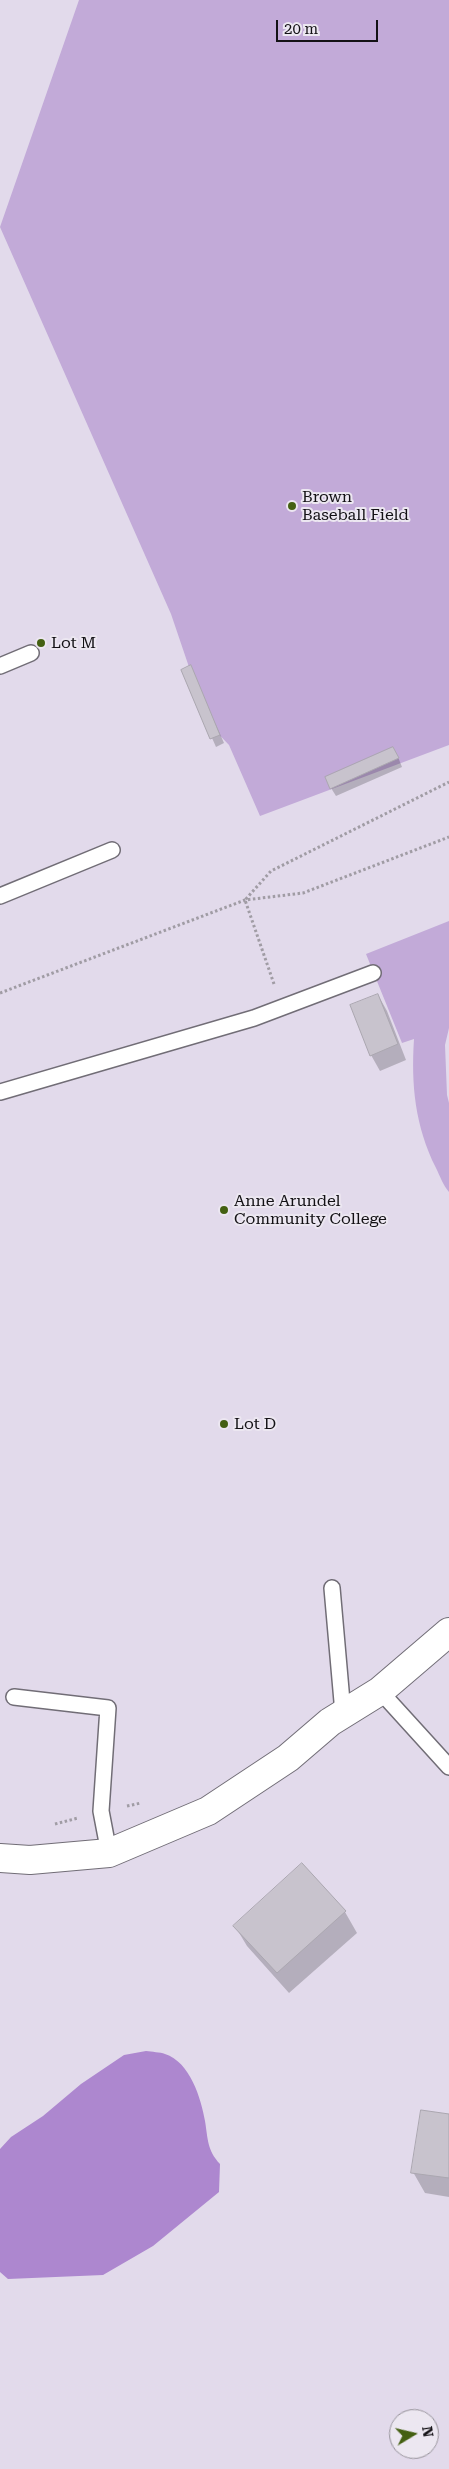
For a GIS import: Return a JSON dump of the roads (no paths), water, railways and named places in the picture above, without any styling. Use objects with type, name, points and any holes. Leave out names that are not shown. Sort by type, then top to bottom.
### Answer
[{"type":"street","points":[[0,1858],[30,1860],[108,1853],[208,1812],[288,1758],[343,1713],[380,1690],[449,1632]]},
{"type":"lane","points":[[0,666],[31,653]]},
{"type":"lane","points":[[0,896],[112,850]]},
{"type":"lane","points":[[0,1092],[254,1018],[373,973]]},
{"type":"lane","points":[[332,1588],[343,1713]]},
{"type":"lane","points":[[380,1690],[449,1767]]},
{"type":"lane","points":[[14,1697],[108,1708],[101,1811],[108,1853]]},
{"type":"place","name":"Brown Baseball Field","points":[[292,506]]},
{"type":"place","name":"Lot M","points":[[41,643]]},
{"type":"place","name":"Anne Arundel Community College","points":[[224,1210]]},
{"type":"place","name":"Lot D","points":[[224,1424]]}]
